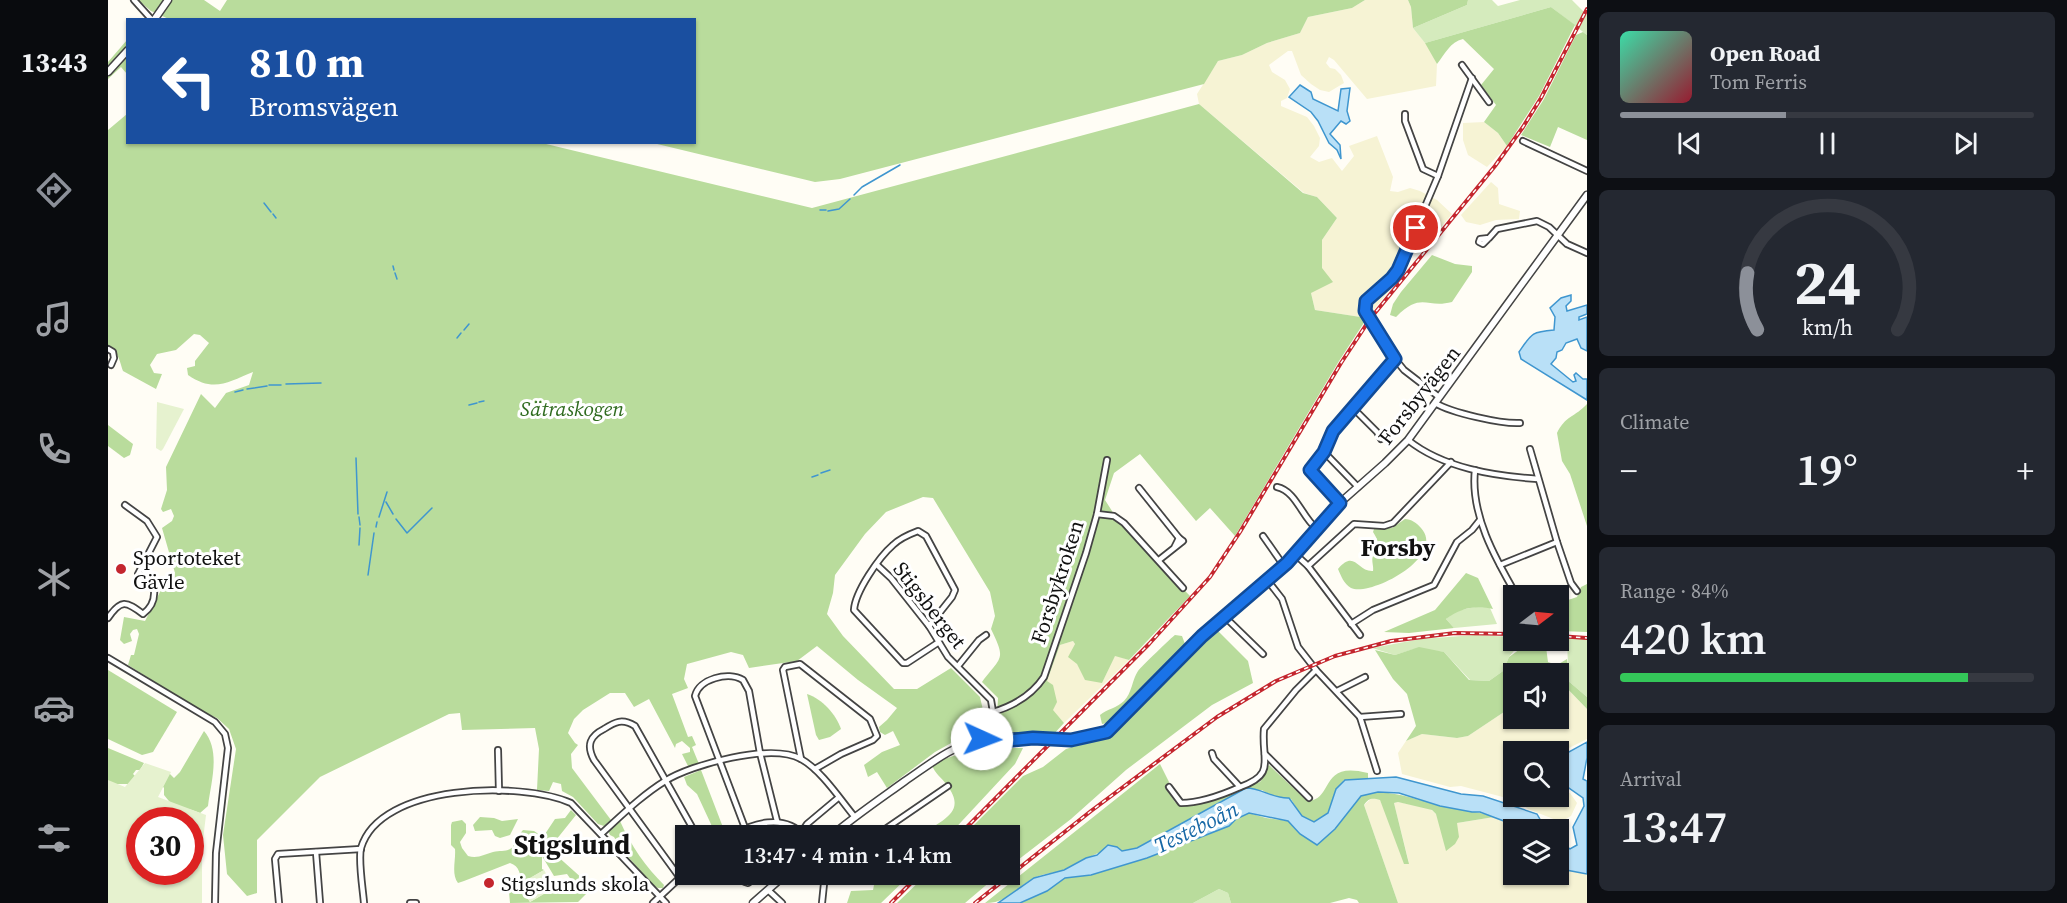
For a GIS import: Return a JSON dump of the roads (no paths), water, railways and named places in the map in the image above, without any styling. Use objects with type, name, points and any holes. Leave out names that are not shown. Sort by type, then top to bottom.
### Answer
[{"type":"street","points":[[134,0],[151,18]]},
{"type":"street","points":[[154,18],[168,0]]},
{"type":"street","points":[[108,72],[126,53]]},
{"type":"street","points":[[1462,65],[1489,102]]},
{"type":"street","points":[[1472,78],[1438,176],[1398,270],[1366,301],[1365,311],[1404,370],[1450,411],[1494,421],[1520,423]]},
{"type":"street","points":[[1405,114],[1405,121],[1423,169],[1438,176]]},
{"type":"street","points":[[1522,141],[1587,171]]},
{"type":"street","name":"Forsbyvägen","points":[[844,825],[930,764],[983,741],[1033,738],[1071,740],[1107,732],[1224,616],[1284,566],[1340,503],[1408,440],[1587,195]]},
{"type":"street","points":[[1489,238],[1497,229],[1533,220],[1542,222],[1567,244],[1587,253]]},
{"type":"street","points":[[108,349],[113,352],[114,358],[111,365]]},
{"type":"street","points":[[1340,503],[1310,470],[1324,452],[1333,431],[1395,359]]},
{"type":"street","points":[[1353,408],[1381,439]]},
{"type":"street","points":[[1408,440],[1425,451],[1475,470],[1538,479]]},
{"type":"street","points":[[1530,449],[1557,542],[1571,583],[1577,591]]},
{"type":"street","points":[[1324,452],[1358,488]]},
{"type":"street","points":[[1097,514],[1107,460]]},
{"type":"street","points":[[1308,566],[1354,524],[1384,526],[1394,523],[1451,462]]},
{"type":"street","points":[[1475,470],[1474,500],[1480,520],[1511,585]]},
{"type":"street","points":[[1277,487],[1290,494],[1316,528]]},
{"type":"street","points":[[1139,488],[1183,541],[1159,560]]},
{"type":"street","points":[[108,618],[115,607],[122,603],[130,604],[143,614],[155,597],[154,590],[138,574],[157,537],[147,521],[125,505]]},
{"type":"street","name":"Forsbykroken","points":[[993,711],[1013,705],[1031,693],[1044,677],[1097,514],[1114,516],[1124,522],[1183,588]]},
{"type":"street","points":[[1351,624],[1373,610],[1434,585],[1457,542],[1480,520]]},
{"type":"street","points":[[929,626],[955,590],[946,570],[924,534],[915,532],[893,545],[860,589],[854,606],[858,615],[903,663],[907,663],[939,642]]},
{"type":"street","points":[[1263,536],[1284,566]]},
{"type":"street","points":[[1500,565],[1557,542]]},
{"type":"street","points":[[1295,554],[1308,566],[1360,635]]},
{"type":"street","name":"Stigsberget","points":[[877,565],[891,578],[929,626],[948,657],[991,700],[993,711]]},
{"type":"street","points":[[1268,581],[1282,599],[1298,646],[1316,670],[1360,717],[1377,771]]},
{"type":"street","points":[[1224,616],[1263,654]]},
{"type":"street","name":"Stigsberget","points":[[958,666],[986,635]]},
{"type":"street","points":[[108,658],[215,723],[225,734],[228,748],[216,853],[214,903]]},
{"type":"street","points":[[801,759],[783,670],[785,667],[800,664],[870,719],[877,733],[873,740],[815,769]]},
{"type":"street","points":[[1169,787],[1177,801],[1189,803],[1223,795],[1261,777],[1265,754],[1264,729],[1316,670]]},
{"type":"street","points":[[744,825],[696,702],[695,692],[704,682],[730,676],[742,680],[749,691],[760,753],[777,821]]},
{"type":"street","points":[[1337,691],[1365,677]]},
{"type":"street","points":[[983,741],[982,735],[993,711]]},
{"type":"street","points":[[1360,717],[1401,714]]},
{"type":"street","points":[[675,871],[590,753],[590,740],[595,734],[624,720],[635,726],[692,825]]},
{"type":"street","points":[[498,750],[499,791]]},
{"type":"street","points":[[602,834],[629,807],[666,780],[719,761],[760,753],[801,759],[815,769],[854,816]]},
{"type":"street","points":[[1212,753],[1214,759],[1240,787]]},
{"type":"street","points":[[1265,754],[1309,798]]},
{"type":"street","points":[[891,825],[948,786]]},
{"type":"street","points":[[364,903],[361,849],[376,822],[410,802],[439,796],[499,791],[530,792],[557,797],[571,803],[666,903]]},
{"type":"street","points":[[806,825],[838,798]]},
{"type":"street","points":[[759,825],[777,821],[785,825]]},
{"type":"street","points":[[279,903],[275,859],[278,854],[361,849]]},
{"type":"street","points":[[316,852],[320,903]]},
{"type":"street","points":[[653,903],[675,882]]},
{"type":"street","points":[[753,903],[774,885]]},
{"type":"street","points":[[822,903],[824,885]]},
{"type":"street","points":[[768,890],[782,903]]},
{"type":"street","points":[[410,903],[416,903]]},
{"type":"water","points":[[1300,85],[1311,92],[1313,99],[1338,111],[1341,89],[1350,88],[1347,111],[1350,121],[1346,124],[1341,121],[1330,134],[1340,145],[1341,159],[1311,112],[1289,97]]},
{"type":"water","points":[[1571,295],[1571,301],[1566,306],[1567,311],[1587,305],[1587,314],[1579,317],[1579,320],[1587,317],[1587,351],[1581,348],[1577,339],[1566,343],[1562,350],[1557,352],[1551,364],[1573,382],[1576,381],[1574,375],[1576,373],[1583,379],[1587,379],[1587,400],[1521,359],[1519,352],[1533,335],[1554,330],[1555,317],[1550,308],[1561,298]]},
{"type":"water","points":[[1587,742],[1583,779],[1587,781],[1587,874],[1569,871],[1569,848],[1577,845],[1573,827],[1584,806],[1583,798],[1569,788],[1569,752]]},
{"type":"water","name":"Testeboån","points":[[1396,777],[1461,794],[1483,796],[1503,803],[1503,807],[1516,807],[1537,814],[1540,819],[1503,821],[1480,812],[1440,806],[1399,793],[1378,792],[1361,796],[1335,829],[1317,845],[1300,834],[1288,821],[1249,813],[1236,819],[1229,826],[1147,858],[1091,875],[1065,878],[1047,891],[1020,903],[998,903],[1034,878],[1064,870],[1086,858],[1097,855],[1108,845],[1122,851],[1137,848],[1246,788],[1289,798],[1302,816],[1314,822],[1328,813],[1336,789],[1345,780]]},
{"type":"waterway","points":[[854,195],[862,187],[900,165]]},
{"type":"waterway","points":[[828,211],[839,209],[850,199]]},
{"type":"waterway","points":[[264,203],[271,212]]},
{"type":"waterway","points":[[820,210],[826,210]]},
{"type":"waterway","points":[[273,214],[276,218]]},
{"type":"waterway","points":[[393,266],[394,270]]},
{"type":"waterway","points":[[395,273],[397,279]]},
{"type":"waterway","points":[[464,330],[469,324]]},
{"type":"waterway","points":[[457,338],[461,333]]},
{"type":"waterway","points":[[286,384],[321,383]]},
{"type":"waterway","points":[[269,385],[281,385]]},
{"type":"waterway","points":[[247,389],[267,386]]},
{"type":"waterway","points":[[235,392],[243,390]]},
{"type":"waterway","points":[[479,402],[484,401]]},
{"type":"waterway","points":[[469,405],[477,403]]},
{"type":"waterway","points":[[356,458],[358,514]]},
{"type":"waterway","points":[[821,473],[830,470]]},
{"type":"waterway","points":[[812,477],[818,475]]},
{"type":"waterway","points":[[379,517],[387,492]]},
{"type":"waterway","points":[[386,502],[393,514]]},
{"type":"waterway","points":[[396,519],[407,533],[432,508]]},
{"type":"waterway","points":[[359,517],[360,525]]},
{"type":"waterway","points":[[376,527],[377,522]]},
{"type":"waterway","points":[[359,545],[360,528]]},
{"type":"waterway","points":[[368,575],[374,533]]},
{"type":"railway","points":[[969,825],[1149,644],[1210,577],[1370,319],[1495,166],[1523,127],[1541,98],[1587,9]]},
{"type":"railway","points":[[975,903],[1091,811],[1217,717],[1276,681],[1335,656],[1391,641],[1455,633],[1503,634]]},
{"type":"railway","points":[[1569,637],[1587,638]]},
{"type":"railway","points":[[891,903],[909,885]]},
{"type":"place","name":"Sportoteket Gävle","points":[[121,569]]},
{"type":"place","name":"Stigslunds skola","points":[[489,883]]},
{"type":"district","name":"Forsby","points":[[1398,547]]},
{"type":"district","name":"Stigslund","points":[[572,844]]},
{"type":"park label","name":"Sätraskogen","points":[[572,408]]}]
